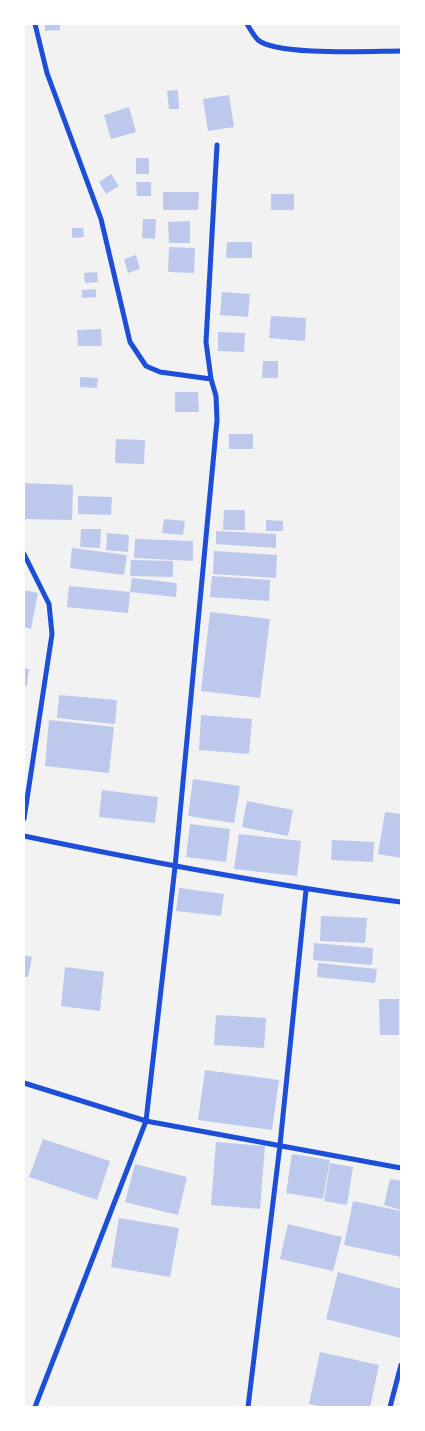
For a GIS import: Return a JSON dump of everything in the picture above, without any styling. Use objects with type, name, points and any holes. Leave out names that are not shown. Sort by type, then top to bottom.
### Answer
[{"type":"street","points":[[35,24],[47,73],[101,219],[130,342],[146,366],[160,372],[211,379]]},
{"type":"street","points":[[247,24],[258,40],[275,47],[304,50],[401,51]]},
{"type":"street","points":[[35,1407],[146,1120],[174,867],[214,463],[217,420],[216,396],[211,379],[206,342],[217,145]]},
{"type":"street","points":[[24,554],[50,604],[52,634],[24,819]]},
{"type":"street","points":[[24,836],[174,867],[306,890],[401,902]]},
{"type":"street","points":[[248,1407],[280,1145],[306,890]]},
{"type":"street","points":[[24,1083],[146,1120],[401,1168]]},
{"type":"street","points":[[390,1407],[401,1366]]},
{"type":"building","points":[[45,24],[60,24],[60,30],[45,31]]},
{"type":"building","points":[[178,90],[179,109],[169,109],[167,91]]},
{"type":"building","points":[[229,95],[234,127],[208,131],[203,99]]},
{"type":"building","points":[[129,107],[136,132],[111,139],[104,115]]},
{"type":"building","points":[[136,158],[149,158],[149,174],[136,174]]},
{"type":"building","points":[[111,174],[119,186],[106,194],[99,182]]},
{"type":"building","points":[[136,182],[151,182],[151,196],[137,196]]},
{"type":"building","points":[[163,192],[199,192],[198,210],[163,210]]},
{"type":"building","points":[[271,194],[294,194],[294,210],[271,210]]},
{"type":"building","points":[[143,219],[156,219],[155,239],[142,238]]},
{"type":"building","points":[[190,221],[190,243],[169,243],[168,222]]},
{"type":"building","points":[[72,228],[83,228],[84,237],[72,238]]},
{"type":"building","points":[[227,242],[252,242],[252,258],[226,258]]},
{"type":"building","points":[[169,247],[195,248],[194,273],[168,272]]},
{"type":"building","points":[[136,255],[140,269],[128,273],[124,259]]},
{"type":"building","points":[[97,272],[98,282],[85,283],[84,273]]},
{"type":"building","points":[[96,289],[96,297],[82,298],[82,290]]},
{"type":"building","points":[[222,292],[250,294],[248,317],[220,315]]},
{"type":"building","points":[[271,316],[306,318],[305,341],[269,338]]},
{"type":"building","points":[[101,329],[102,346],[78,346],[77,330]]},
{"type":"building","points":[[218,332],[245,333],[244,352],[218,351]]},
{"type":"building","points":[[263,361],[278,361],[278,378],[262,378]]},
{"type":"building","points":[[80,377],[98,378],[97,388],[80,387]]},
{"type":"building","points":[[175,392],[198,392],[199,412],[175,412]]},
{"type":"building","points":[[229,434],[253,434],[253,449],[229,449]]},
{"type":"building","points":[[116,439],[145,440],[144,464],[115,463]]},
{"type":"building","points":[[24,483],[73,485],[72,520],[24,519]]},
{"type":"building","points":[[78,496],[112,497],[111,515],[78,514]]},
{"type":"building","points":[[224,510],[245,510],[245,530],[223,530]]},
{"type":"building","points":[[164,519],[185,521],[183,535],[162,533]]},
{"type":"building","points":[[266,520],[283,521],[283,531],[266,531]]},
{"type":"building","points":[[81,529],[101,529],[100,548],[80,547]]},
{"type":"building","points":[[216,531],[276,534],[276,548],[216,544]]},
{"type":"building","points":[[107,533],[129,535],[128,552],[106,550]]},
{"type":"building","points":[[135,539],[193,541],[193,561],[134,558]]},
{"type":"building","points":[[72,548],[127,555],[124,575],[70,568]]},
{"type":"building","points":[[214,551],[277,555],[276,578],[213,574]]},
{"type":"building","points":[[131,560],[173,561],[173,577],[130,576]]},
{"type":"building","points":[[212,576],[270,580],[269,601],[210,597]]},
{"type":"building","points":[[132,578],[177,583],[176,597],[130,592]]},
{"type":"building","points":[[69,586],[130,592],[128,613],[67,607]]},
{"type":"building","points":[[24,590],[38,593],[31,629],[24,627]]},
{"type":"building","points":[[210,612],[270,619],[260,698],[201,691]]},
{"type":"building","points":[[24,668],[29,669],[27,686],[24,686]]},
{"type":"building","points":[[59,695],[117,700],[115,724],[57,718]]},
{"type":"building","points":[[201,715],[252,719],[249,754],[199,750]]},
{"type":"building","points":[[49,720],[114,727],[109,773],[45,766]]},
{"type":"building","points":[[193,779],[240,786],[234,823],[188,816]]},
{"type":"building","points":[[102,790],[158,797],[155,823],[99,817]]},
{"type":"building","points":[[247,801],[293,810],[288,836],[242,827]]},
{"type":"building","points":[[385,812],[401,814],[401,858],[378,854]]},
{"type":"building","points":[[190,824],[230,829],[226,862],[186,857]]},
{"type":"building","points":[[239,834],[301,841],[297,876],[234,869]]},
{"type":"building","points":[[332,840],[374,842],[373,862],[331,860]]},
{"type":"building","points":[[179,888],[224,894],[221,916],[176,911]]},
{"type":"building","points":[[321,916],[367,918],[365,943],[320,941]]},
{"type":"building","points":[[314,943],[373,948],[372,965],[313,960]]},
{"type":"building","points":[[24,955],[32,957],[28,977],[24,977]]},
{"type":"building","points":[[318,963],[377,969],[375,983],[317,977]]},
{"type":"building","points":[[65,967],[104,972],[100,1011],[61,1006]]},
{"type":"building","points":[[379,999],[399,999],[399,1035],[380,1035]]},
{"type":"building","points":[[216,1015],[266,1018],[264,1048],[214,1045]]},
{"type":"building","points":[[205,1070],[279,1080],[272,1130],[198,1120]]},
{"type":"building","points":[[43,1139],[110,1161],[97,1200],[29,1177]]},
{"type":"building","points":[[216,1142],[265,1146],[260,1209],[211,1205]]},
{"type":"building","points":[[292,1154],[330,1160],[323,1199],[286,1193]]},
{"type":"building","points":[[330,1163],[353,1167],[347,1205],[324,1201]]},
{"type":"building","points":[[135,1164],[187,1177],[178,1215],[125,1202]]},
{"type":"building","points":[[390,1179],[401,1181],[401,1210],[384,1205]]},
{"type":"building","points":[[353,1201],[401,1211],[401,1257],[344,1245]]},
{"type":"building","points":[[119,1218],[179,1228],[170,1277],[111,1267]]},
{"type":"building","points":[[288,1224],[342,1237],[333,1271],[280,1259]]},
{"type":"building","points":[[338,1272],[401,1289],[401,1338],[326,1319]]},
{"type":"building","points":[[320,1352],[379,1365],[370,1407],[324,1407],[309,1404]]}]
